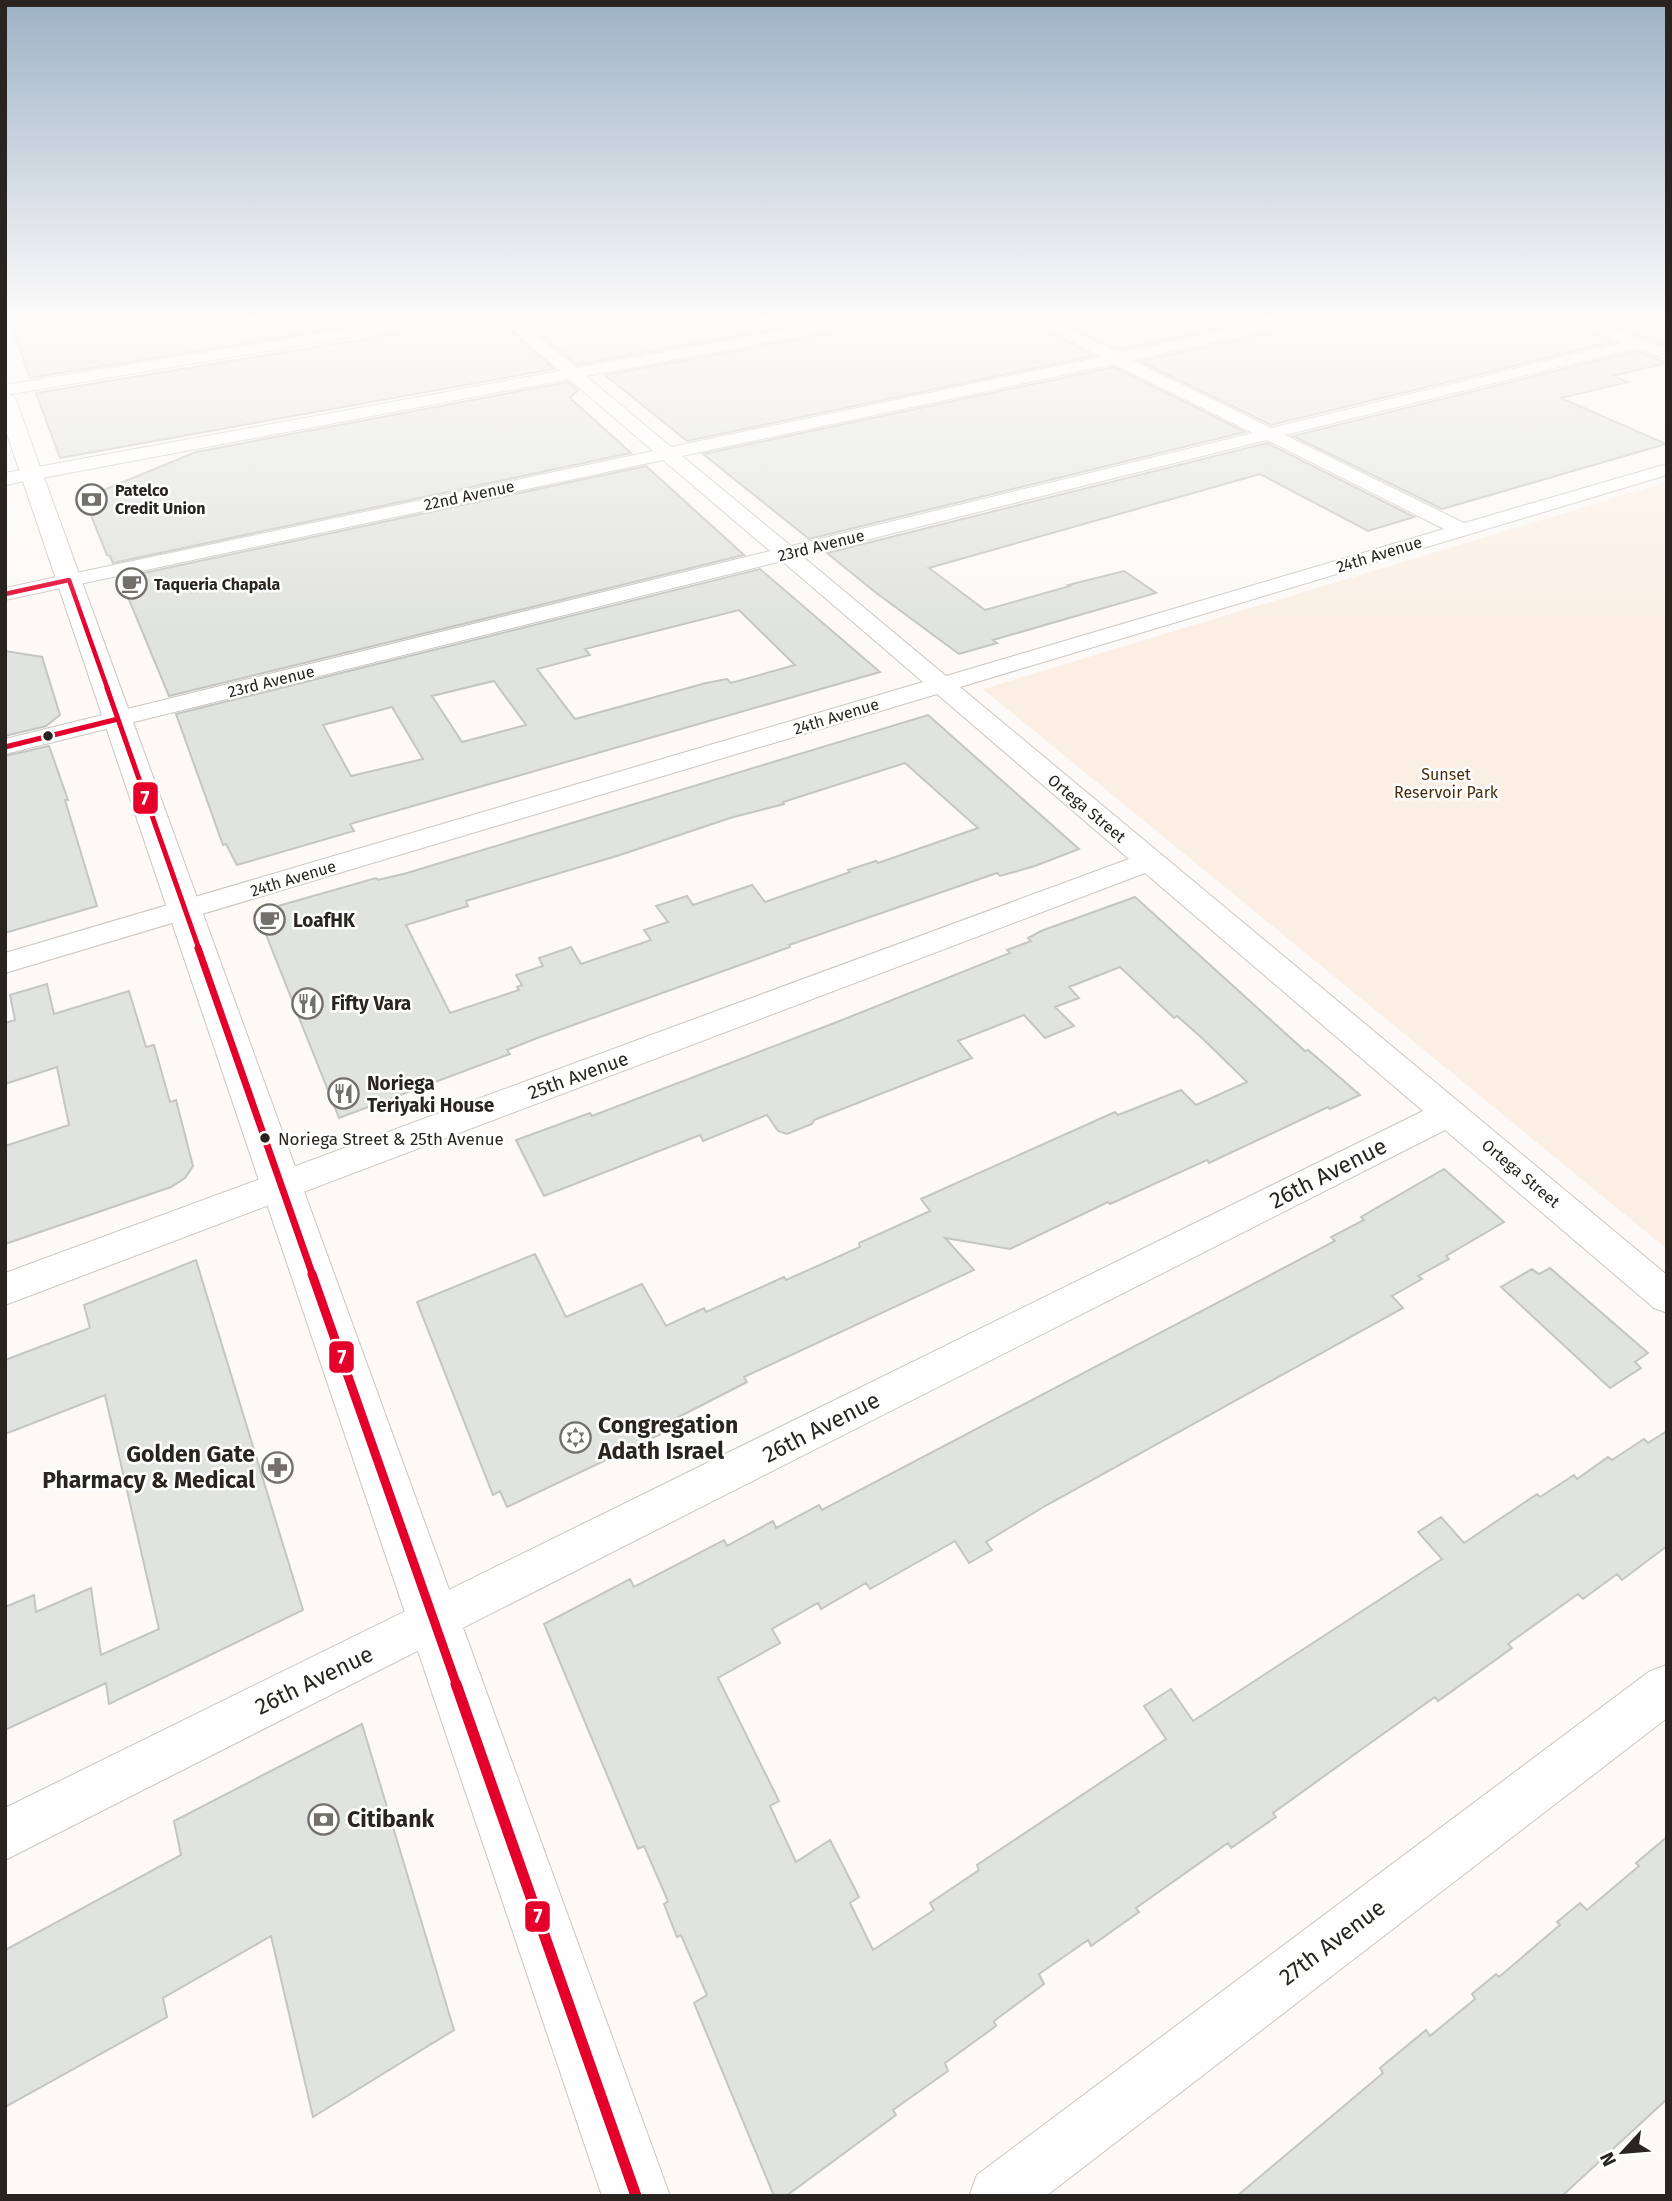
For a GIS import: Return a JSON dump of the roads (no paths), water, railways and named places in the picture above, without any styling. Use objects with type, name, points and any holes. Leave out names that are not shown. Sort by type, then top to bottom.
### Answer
[{"type":"street","points":[[13,422],[636,2196]]},
{"type":"street","points":[[5,479],[315,422]]},
{"type":"street","name":"Ortega Street","points":[[629,422],[1667,1297]]},
{"type":"street","name":"22nd Avenue","points":[[5,594],[818,422]]},
{"type":"street","points":[[1245,422],[1462,530]]},
{"type":"street","name":"23rd Avenue","points":[[5,747],[1320,422]]},
{"type":"street","name":"24th Avenue","points":[[5,963],[1667,469]]},
{"type":"street","name":"25th Avenue","points":[[5,1289],[1150,861]]},
{"type":"street","name":"26th Avenue","points":[[5,1835],[1449,1113]]},
{"type":"street","name":"27th Avenue","points":[[998,2196],[1667,1688]]},
{"type":"place","name":"Patelco Credit Union","points":[[92,499]]},
{"type":"place","name":"Taqueria Chapala","points":[[131,584]]},
{"type":"place","name":"LoafHK","points":[[270,920]]},
{"type":"place","name":"Fifty Vara","points":[[308,1003]]},
{"type":"place","name":"Noriega Teriyaki House","points":[[344,1094]]},
{"type":"place","name":"Noriega Street & 25th Avenue","points":[[265,1138]]},
{"type":"place","name":"Congregation Adath Israel","points":[[575,1438]]},
{"type":"place","name":"Golden Gate Pharmacy & Medical","points":[[278,1467]]},
{"type":"place","name":"Citibank","points":[[324,1819]]},
{"type":"park label","name":"Sunset Reservoir Park","points":[[1446,783]]}]
